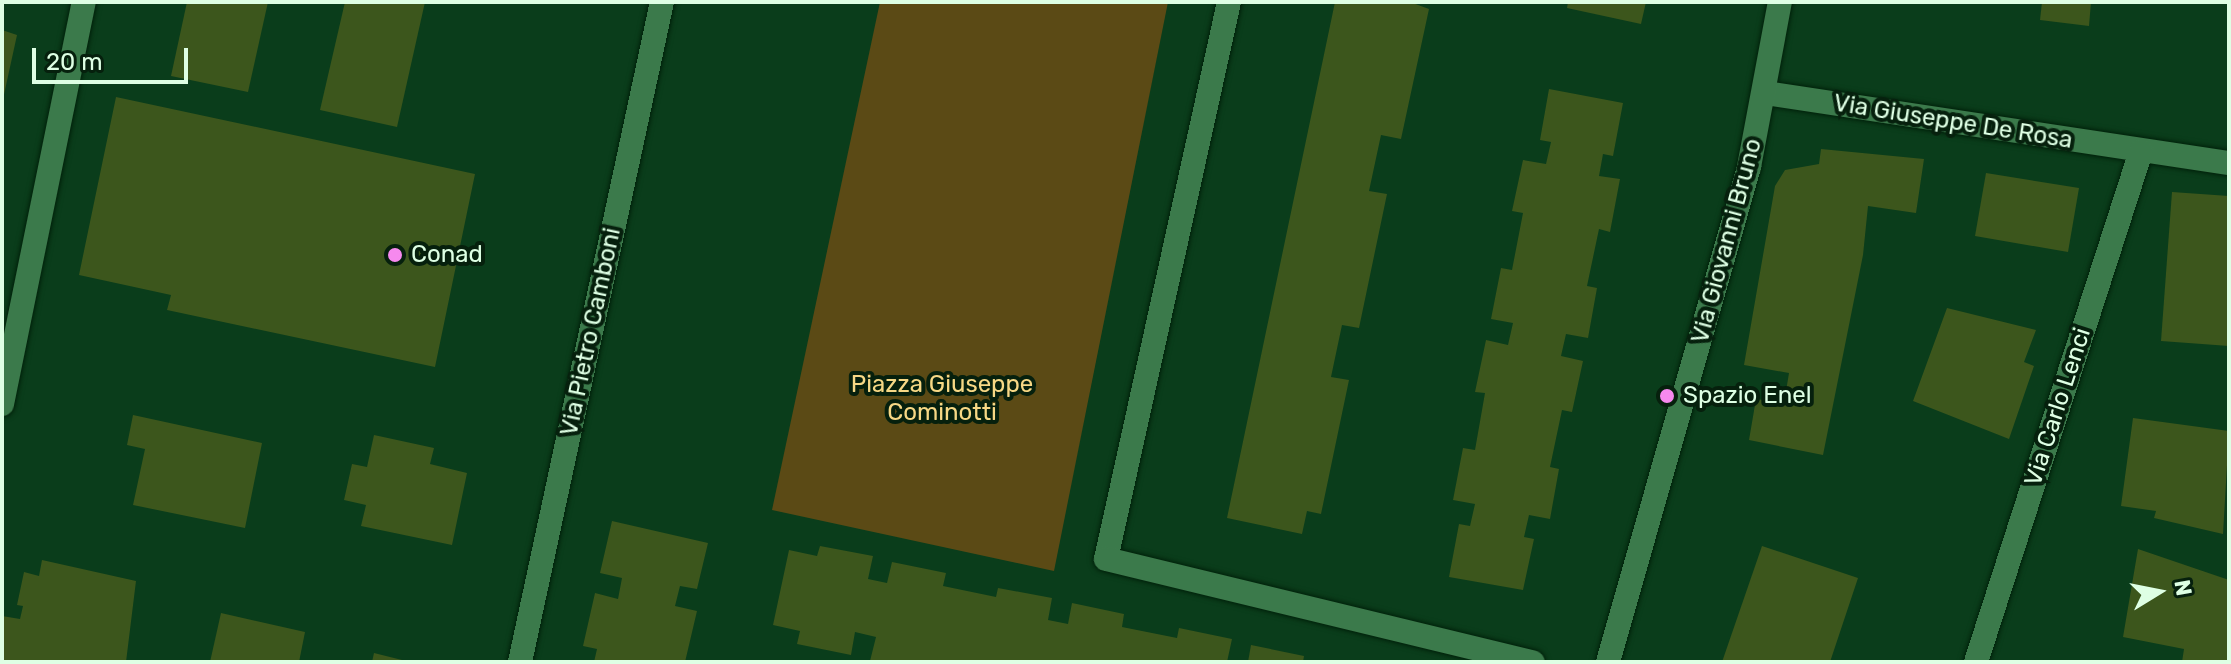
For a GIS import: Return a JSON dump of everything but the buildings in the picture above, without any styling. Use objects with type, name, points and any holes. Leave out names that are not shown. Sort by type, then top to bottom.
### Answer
[{"type":"street","points":[[2,404],[84,2]]},
{"type":"street","name":"Via Pietro Camboni","points":[[520,662],[662,2]]},
{"type":"street","points":[[1229,2],[1106,559],[1533,662]]},
{"type":"street","name":"Via Giovanni Bruno","points":[[1608,662],[1749,167],[1780,2]]},
{"type":"street","name":"Via Giuseppe De Rosa","points":[[1765,93],[2141,151]]},
{"type":"street","points":[[2141,151],[2229,163]]},
{"type":"street","name":"Via Carlo Lenci","points":[[1976,662],[2141,151]]},
{"type":"green space","name":"Piazza Giuseppe Cominotti","points":[[880,2],[1168,2],[1054,571],[772,510]]},
{"type":"place","name":"Conad","points":[[395,255]]},
{"type":"place","name":"Spazio Enel","points":[[1667,396]]}]
